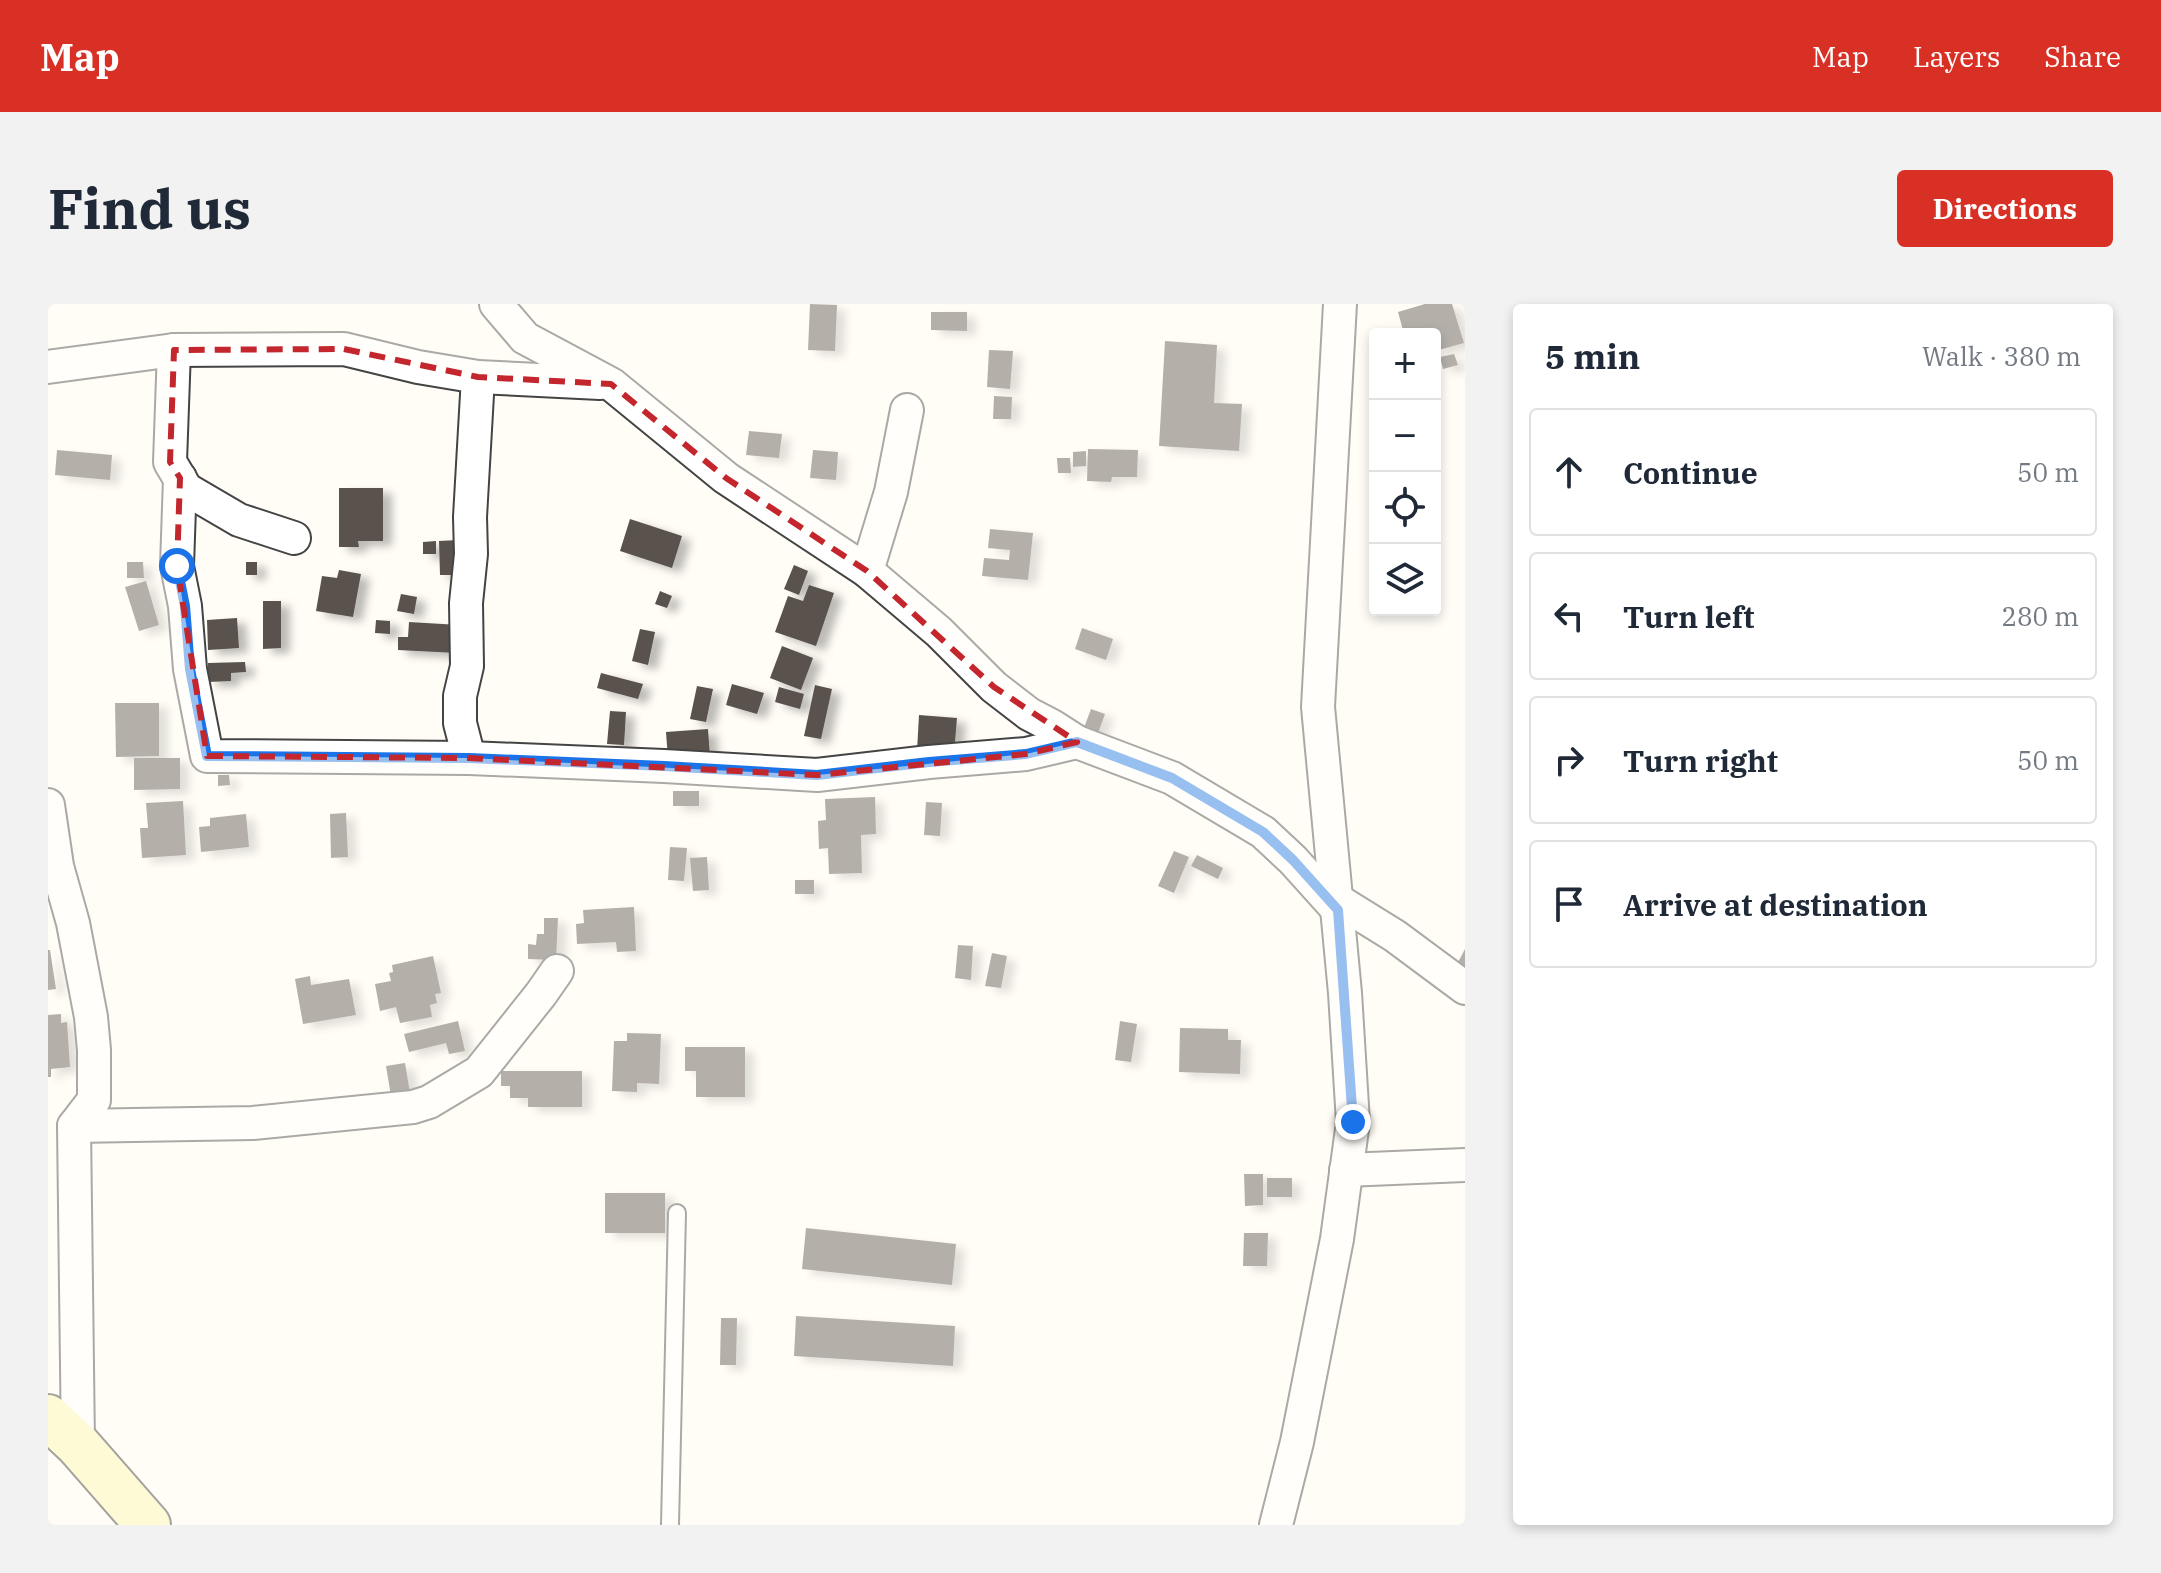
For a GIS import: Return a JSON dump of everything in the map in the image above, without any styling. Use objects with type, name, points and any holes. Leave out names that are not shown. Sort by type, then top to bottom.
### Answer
[{"type":"main road","points":[[63,1431],[148,1525]]},
{"type":"street","points":[[496,304],[525,338],[611,384],[726,478],[867,571],[939,632],[994,687],[1029,714],[1077,742],[1172,778],[1263,832],[1338,905],[1395,936],[1465,988]]},
{"type":"street","points":[[1276,1525],[1297,1442],[1337,1239],[1353,1122],[1338,905],[1318,707],[1337,307]]},
{"type":"street","points":[[48,367],[174,350],[344,349],[418,367],[478,377],[611,384]]},
{"type":"street","points":[[174,350],[170,462],[186,489],[239,520],[294,538]]},
{"type":"street","points":[[469,758],[460,723],[460,696],[467,666],[466,603],[478,377]]},
{"type":"street","points":[[867,571],[891,492],[907,410]]},
{"type":"street","points":[[180,478],[177,566],[185,606],[190,669],[207,756],[469,758],[817,775],[1026,754],[1077,742]]},
{"type":"street","points":[[48,805],[57,866],[73,923],[91,1017],[94,1050],[94,1100],[74,1126],[63,1431]]},
{"type":"street","points":[[74,1126],[253,1123],[413,1107],[429,1102],[479,1072],[557,971]]},
{"type":"street","points":[[1346,1170],[1465,1165]]},
{"type":"lane","points":[[670,1525],[677,1213]]},
{"type":"highlighted area","points":[[344,349],[478,377],[611,384],[726,478],[867,571],[994,687],[1077,742],[1026,754],[817,775],[469,758],[207,756],[177,566],[180,478],[170,462],[174,350]]},
{"type":"building","points":[[810,304],[837,305],[835,351],[808,350]]},
{"type":"building","points":[[1425,304],[1452,304],[1464,343],[1441,349],[1441,328],[1402,328],[1398,312]]},
{"type":"building","points":[[931,312],[967,312],[967,331],[931,330]]},
{"type":"building","points":[[1165,341],[1217,345],[1214,403],[1242,404],[1239,451],[1159,446]]},
{"type":"building","points":[[989,350],[1013,351],[1010,389],[987,387]]},
{"type":"building","points":[[1454,354],[1458,365],[1443,369],[1441,357]]},
{"type":"building","points":[[994,396],[1012,397],[1011,419],[993,419]]},
{"type":"building","points":[[749,431],[782,434],[779,458],[746,455]]},
{"type":"building","points":[[1088,449],[1138,450],[1137,477],[1112,477],[1111,482],[1087,481]]},
{"type":"building","points":[[57,450],[112,455],[110,480],[55,475]]},
{"type":"building","points":[[813,450],[838,452],[836,480],[810,478]]},
{"type":"building","points":[[1086,451],[1086,466],[1073,467],[1073,452]]},
{"type":"building","points":[[1057,458],[1070,458],[1071,473],[1058,473]]},
{"type":"building","points":[[339,488],[383,488],[383,541],[358,541],[359,547],[339,547]]},
{"type":"building","points":[[630,519],[682,536],[672,568],[620,551]]},
{"type":"building","points":[[990,529],[1033,533],[1028,580],[982,576],[984,558],[1009,560],[1010,550],[988,548]]},
{"type":"building","points":[[458,540],[459,575],[440,575],[439,541]]},
{"type":"building","points":[[436,541],[436,554],[423,554],[423,542]]},
{"type":"building","points":[[127,562],[143,562],[144,578],[127,578]]},
{"type":"building","points":[[246,562],[257,562],[257,575],[246,575]]},
{"type":"building","points":[[794,565],[808,571],[799,595],[784,589]]},
{"type":"building","points":[[339,570],[361,574],[353,617],[316,611],[322,576],[337,578]]},
{"type":"building","points":[[146,581],[159,625],[139,631],[125,587]]},
{"type":"building","points":[[809,585],[834,593],[816,646],[775,632],[788,596],[803,601]]},
{"type":"building","points":[[660,591],[672,596],[667,608],[655,604]]},
{"type":"building","points":[[401,594],[417,597],[414,614],[397,611]]},
{"type":"building","points":[[263,601],[281,601],[281,648],[263,649]]},
{"type":"building","points":[[237,618],[239,648],[208,650],[207,620]]},
{"type":"building","points":[[376,620],[390,621],[390,634],[375,633]]},
{"type":"building","points":[[409,622],[459,625],[457,653],[398,650],[398,637],[408,637]]},
{"type":"building","points":[[1082,628],[1113,639],[1106,660],[1075,649]]},
{"type":"building","points":[[640,629],[655,632],[648,665],[632,661]]},
{"type":"building","points":[[782,646],[813,658],[801,690],[770,678]]},
{"type":"building","points":[[245,662],[246,672],[231,673],[231,681],[208,682],[208,663]]},
{"type":"building","points":[[601,673],[643,684],[638,699],[597,688]]},
{"type":"building","points":[[732,684],[764,693],[757,714],[726,705]]},
{"type":"building","points":[[815,685],[832,689],[821,739],[804,736]]},
{"type":"building","points":[[697,686],[713,689],[706,722],[690,719]]},
{"type":"building","points":[[779,687],[804,694],[800,709],[775,702]]},
{"type":"building","points":[[115,703],[159,703],[159,756],[116,757]]},
{"type":"building","points":[[1091,709],[1105,714],[1096,739],[1082,733]]},
{"type":"building","points":[[610,711],[626,712],[624,745],[607,744]]},
{"type":"building","points":[[919,715],[957,718],[954,754],[917,751]]},
{"type":"building","points":[[708,729],[710,757],[668,759],[666,732]]},
{"type":"building","points":[[134,758],[180,758],[180,789],[134,790]]},
{"type":"building","points":[[218,775],[229,775],[230,785],[218,786]]},
{"type":"building","points":[[673,791],[699,791],[699,806],[673,806]]},
{"type":"building","points":[[875,797],[876,834],[861,835],[862,873],[829,874],[828,848],[819,849],[818,821],[826,820],[825,799]]},
{"type":"building","points":[[183,801],[186,855],[142,858],[140,828],[148,828],[146,803]]},
{"type":"building","points":[[926,802],[942,803],[940,836],[924,835]]},
{"type":"building","points":[[346,813],[348,857],[331,858],[330,814]]},
{"type":"building","points":[[246,814],[249,847],[201,852],[199,827],[210,826],[210,818]]},
{"type":"building","points":[[670,847],[687,848],[684,881],[668,880]]},
{"type":"building","points":[[1174,851],[1189,857],[1174,893],[1158,886]]},
{"type":"building","points":[[1197,855],[1223,868],[1218,879],[1191,866]]},
{"type":"building","points":[[707,857],[709,890],[693,891],[690,858]]},
{"type":"building","points":[[795,880],[814,880],[814,894],[795,894]]},
{"type":"building","points":[[634,907],[636,951],[617,952],[616,942],[577,944],[576,924],[584,923],[583,910]]},
{"type":"building","points":[[544,918],[558,918],[556,960],[528,959],[528,944],[536,945],[537,934],[544,934]]},
{"type":"building","points":[[958,945],[973,946],[971,980],[955,978]]},
{"type":"building","points":[[1465,949],[1465,971],[1456,966]]},
{"type":"building","points":[[48,950],[56,989],[48,990]]},
{"type":"building","points":[[992,953],[1007,956],[1001,988],[985,986]]},
{"type":"building","points":[[433,956],[441,993],[435,994],[437,1003],[430,1005],[432,1017],[400,1023],[396,1007],[380,1011],[375,984],[391,981],[389,973],[393,972],[392,965]]},
{"type":"building","points":[[310,976],[311,985],[349,979],[356,1015],[303,1024],[295,979]]},
{"type":"building","points":[[61,1014],[61,1023],[67,1022],[70,1067],[51,1069],[51,1077],[48,1077],[48,1015]]},
{"type":"building","points":[[458,1021],[465,1051],[449,1054],[446,1043],[409,1052],[404,1034]]},
{"type":"building","points":[[1120,1021],[1137,1024],[1131,1062],[1115,1060]]},
{"type":"building","points":[[1180,1028],[1228,1029],[1228,1040],[1241,1040],[1240,1074],[1179,1072]]},
{"type":"building","points":[[627,1033],[661,1034],[659,1084],[637,1083],[637,1092],[612,1091],[614,1041],[627,1041]]},
{"type":"building","points":[[685,1047],[745,1047],[745,1097],[696,1097],[696,1071],[685,1071]]},
{"type":"building","points":[[405,1063],[410,1093],[391,1096],[386,1066]]},
{"type":"building","points":[[501,1071],[582,1071],[582,1107],[528,1107],[528,1098],[510,1098],[510,1086],[501,1086]]},
{"type":"building","points":[[1244,1174],[1263,1174],[1263,1205],[1245,1206]]},
{"type":"building","points":[[1267,1178],[1292,1178],[1292,1197],[1267,1197]]},
{"type":"building","points":[[605,1193],[665,1193],[665,1233],[605,1233]]},
{"type":"building","points":[[806,1228],[956,1244],[952,1285],[802,1269]]},
{"type":"building","points":[[1244,1233],[1268,1233],[1267,1266],[1243,1266]]},
{"type":"building","points":[[796,1316],[955,1326],[953,1366],[794,1356]]},
{"type":"building","points":[[721,1318],[737,1318],[736,1365],[720,1365]]},
{"type":"route","points":[[177,566],[185,606],[190,669],[207,756],[469,758],[817,775],[1026,754],[1077,742],[1172,778],[1263,832],[1338,910],[1353,1122]]}]
